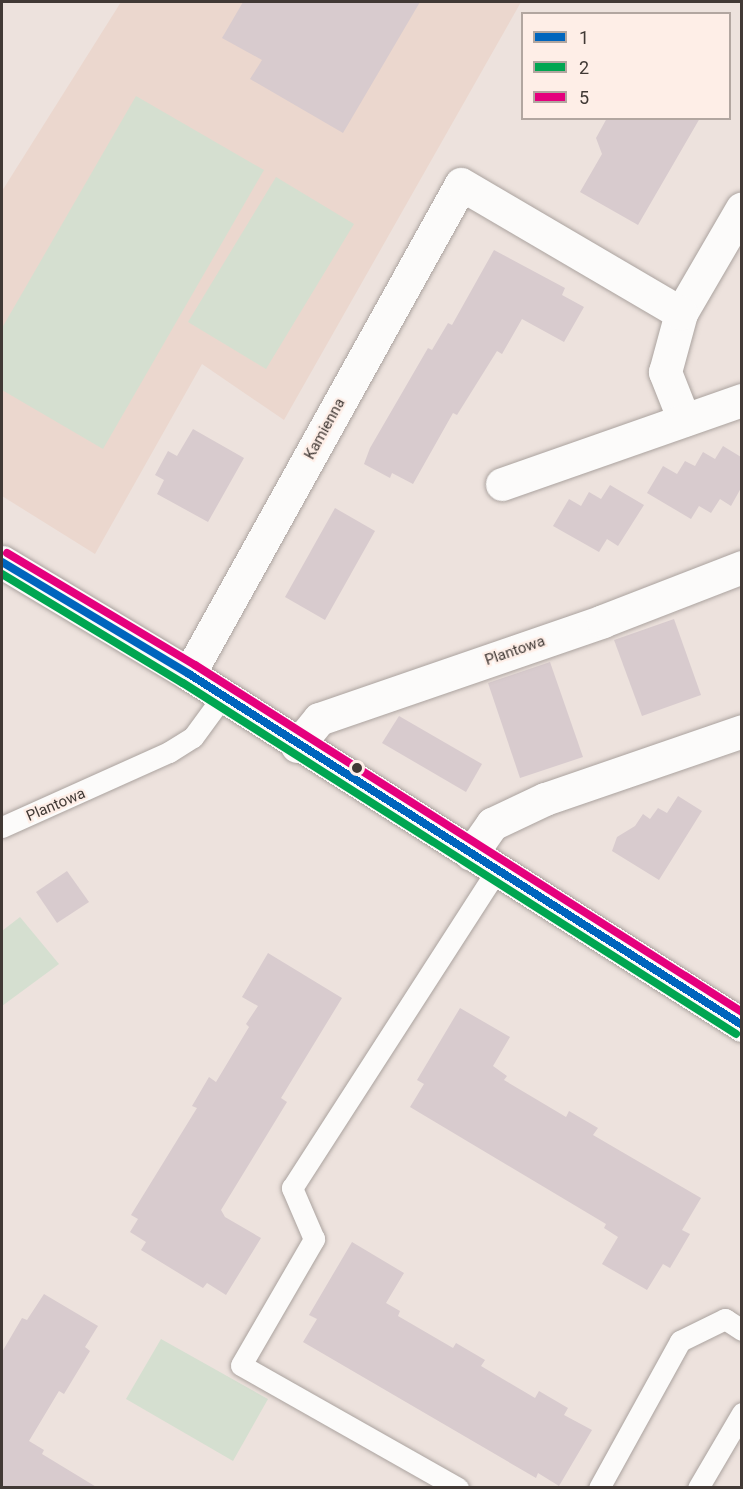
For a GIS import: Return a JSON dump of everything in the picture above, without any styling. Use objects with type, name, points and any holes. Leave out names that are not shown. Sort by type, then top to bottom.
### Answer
[{"type":"street","name":"Kamienna","points":[[189,674],[461,184],[681,313]]},
{"type":"street","points":[[684,420],[665,372],[681,313],[741,208]]},
{"type":"street","points":[[502,484],[741,400]]},
{"type":"street","points":[[2,562],[189,674],[297,746],[741,1025]]},
{"type":"street","name":"Plantowa","points":[[297,746],[319,719],[603,621],[741,567]]},
{"type":"street","points":[[484,862],[492,824],[544,799],[741,731]]},
{"type":"lane","name":"Plantowa","points":[[2,827],[169,752],[192,737],[223,696]]},
{"type":"lane","points":[[459,1488],[241,1365],[314,1239],[292,1188],[484,862]]},
{"type":"lane","points":[[599,1488],[680,1341],[725,1319],[741,1330]]},
{"type":"lane","points":[[698,1488],[741,1413]]},
{"type":"shaded area","points":[[121,2],[521,2],[284,420],[202,364],[95,554],[2,496],[2,191]]},
{"type":"green space","points":[[136,96],[264,170],[103,449],[2,390],[2,328]]},
{"type":"green space","points":[[276,177],[354,224],[266,369],[188,322]]},
{"type":"green space","points":[[20,917],[59,964],[2,1006],[2,931]]},
{"type":"green space","points":[[161,1339],[268,1399],[233,1461],[126,1399]]},
{"type":"building","points":[[243,2],[420,2],[343,133],[250,79],[262,60],[222,38]]},
{"type":"building","points":[[606,120],[699,120],[638,225],[580,192],[602,154],[596,138]]},
{"type":"building","points":[[494,250],[565,288],[562,295],[584,307],[564,342],[522,319],[502,354],[497,351],[457,415],[453,413],[413,484],[392,473],[390,478],[364,464],[370,448],[428,348],[432,350],[448,323],[452,325]]},
{"type":"building","points":[[193,429],[244,458],[208,522],[157,494],[164,480],[155,475],[168,451],[177,456]]},
{"type":"building","points":[[723,446],[741,457],[741,488],[731,506],[720,499],[711,513],[699,506],[691,519],[647,493],[663,466],[677,474],[685,461],[695,466],[703,452],[715,459]]},
{"type":"building","points":[[610,485],[644,505],[618,546],[607,539],[599,552],[553,526],[569,499],[581,506],[589,492],[601,499]]},
{"type":"building","points":[[335,508],[375,531],[325,620],[285,597]]},
{"type":"building","points":[[674,619],[701,695],[642,716],[614,640]]},
{"type":"building","points":[[550,662],[583,757],[520,778],[488,683]]},
{"type":"building","points":[[399,716],[482,764],[466,792],[382,743]]},
{"type":"building","points":[[678,796],[702,811],[659,880],[612,851],[617,837],[635,826],[643,814],[650,819],[658,808],[667,813]]},
{"type":"building","points":[[67,871],[89,902],[57,923],[36,892]]},
{"type":"building","points":[[268,953],[342,998],[281,1098],[287,1102],[221,1210],[225,1217],[261,1238],[226,1295],[207,1283],[203,1288],[141,1250],[146,1242],[130,1232],[138,1219],[131,1215],[197,1108],[192,1106],[209,1077],[216,1082],[249,1027],[246,1024],[258,1006],[242,997]]},
{"type":"building","points":[[460,1008],[510,1037],[493,1066],[507,1076],[504,1080],[566,1117],[569,1111],[598,1128],[593,1135],[701,1198],[682,1230],[690,1234],[670,1268],[663,1264],[647,1290],[602,1264],[618,1237],[604,1228],[606,1224],[410,1107],[424,1084],[417,1080]]},
{"type":"building","points":[[352,1242],[404,1273],[386,1303],[400,1311],[398,1316],[453,1348],[456,1343],[485,1360],[481,1366],[535,1398],[539,1391],[568,1408],[564,1415],[592,1430],[559,1486],[538,1473],[536,1478],[303,1342],[317,1319],[309,1315]]},
{"type":"building","points":[[44,1294],[98,1326],[85,1347],[90,1351],[64,1394],[59,1391],[29,1441],[44,1450],[42,1454],[98,1488],[2,1488],[2,1352],[22,1318],[27,1320]]},
{"type":"transit line","name":"5","points":[[7,553],[195,665],[742,1012]]},
{"type":"transit line","name":"1","points":[[2,562],[189,674],[742,1025]]},
{"type":"transit line","name":"2","points":[[2,574],[183,683],[736,1034]]}]
